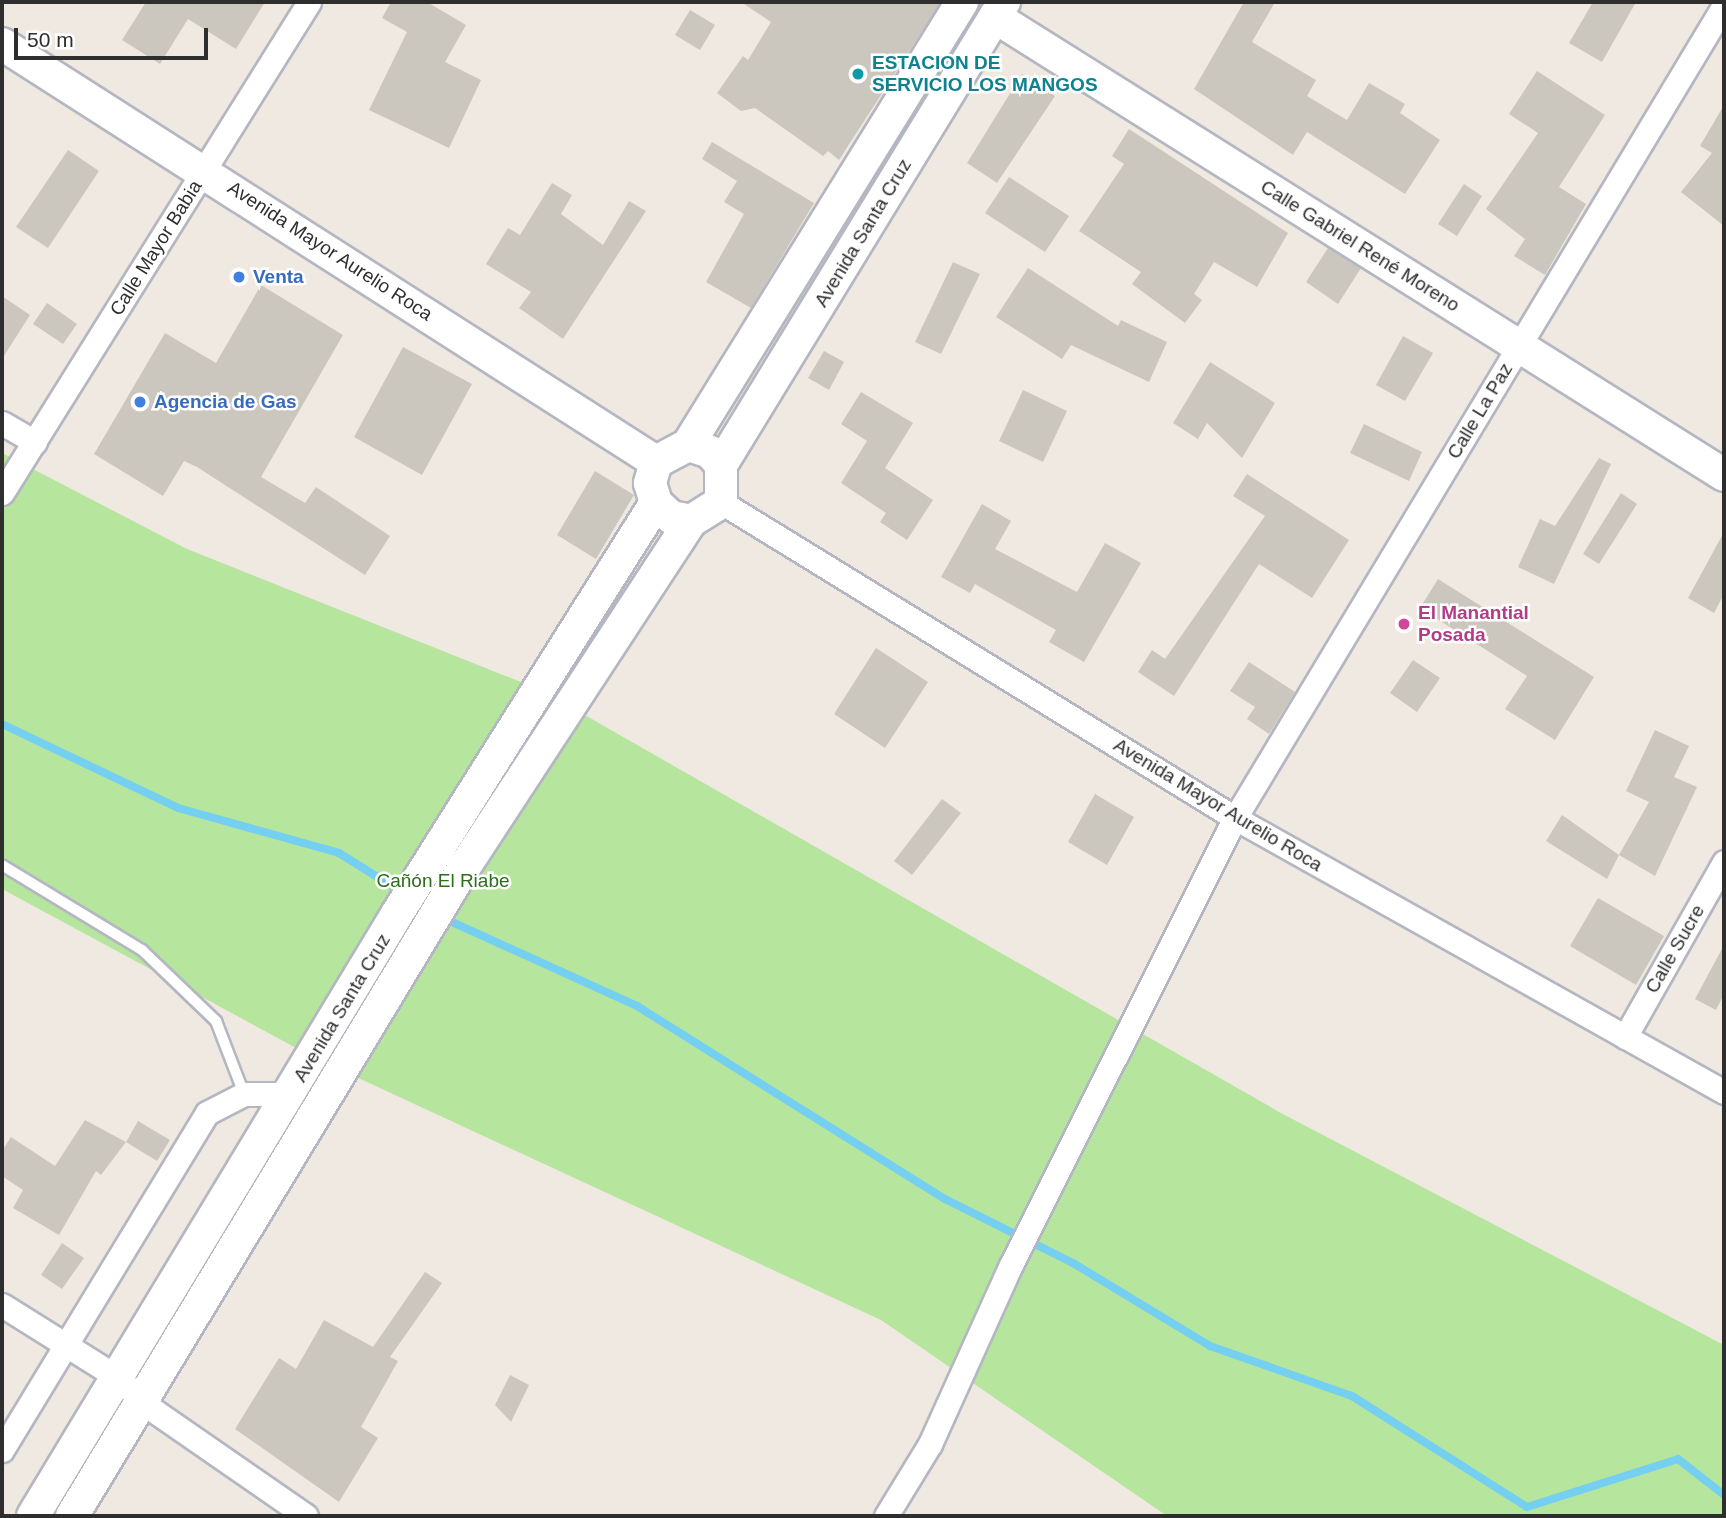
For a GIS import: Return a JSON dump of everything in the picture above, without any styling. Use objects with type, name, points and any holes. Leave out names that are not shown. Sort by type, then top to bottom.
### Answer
[{"type":"main road","name":"Avenida Santa Cruz","points":[[688,445],[962,2]]},
{"type":"main road","name":"Avenida Santa Cruz","points":[[72,1516],[143,1403],[465,866],[691,521],[721,502],[722,465],[1000,9]]},
{"type":"main road","name":"Calle Gabriel René Moreno","points":[[1000,9],[1519,346],[1724,475]]},
{"type":"main road","name":"Avenida Mayor Aurelio Roca","points":[[2,44],[205,170],[656,462]]},
{"type":"main road","points":[[691,521],[671,517],[656,503],[650,483],[656,462],[688,445],[710,452],[722,465]]},
{"type":"main road","name":"Avenida Santa Cruz","points":[[33,1516],[397,914],[656,503]]},
{"type":"street","name":"Calle Mayor Babia","points":[[2,493],[309,2]]},
{"type":"street","name":"Calle La Paz","points":[[886,1516],[930,1444],[1011,1265],[1235,818],[1724,5]]},
{"type":"street","points":[[2,423],[35,442]]},
{"type":"street","name":"Avenida Mayor Aurelio Roca","points":[[721,502],[1235,818],[1724,1092]]},
{"type":"street","name":"Calle Sucre","points":[[1625,1037],[1724,862]]},
{"type":"street","points":[[2,1450],[207,1113],[244,1094],[290,1094]]},
{"type":"street","points":[[2,1305],[118,1378],[143,1403],[306,1516]]},
{"type":"lane","points":[[2,865],[151,959],[216,1021],[244,1094]]},
{"type":"green space","name":"Cañón El Riabe","points":[[2,453],[187,549],[541,690],[1281,1113],[1724,1345],[1724,1516],[1167,1516],[881,1320],[313,1057],[2,889]]},
{"type":"building","points":[[146,2],[265,2],[236,49],[188,19],[160,64],[122,40]]},
{"type":"building","points":[[391,2],[427,2],[466,25],[445,62],[481,80],[449,148],[369,110],[407,32],[382,18]]},
{"type":"building","points":[[741,2],[941,2],[839,160],[828,151],[823,156],[755,108],[741,111],[717,93],[743,56],[748,60],[771,22]]},
{"type":"building","points":[[1244,2],[1275,2],[1252,42],[1316,80],[1307,96],[1347,120],[1369,83],[1405,104],[1400,113],[1440,140],[1405,194],[1307,132],[1293,155],[1194,89]]},
{"type":"building","points":[[1593,2],[1636,2],[1602,62],[1569,43]]},
{"type":"building","points":[[690,10],[715,25],[700,50],[675,35]]},
{"type":"building","points":[[1537,71],[1605,115],[1559,187],[1586,204],[1545,275],[1514,256],[1525,239],[1486,209],[1538,133],[1509,114]]},
{"type":"building","points":[[1022,74],[1055,96],[997,183],[967,163]]},
{"type":"building","points":[[1724,105],[1724,226],[1681,192],[1712,153],[1700,146]]},
{"type":"building","points":[[1129,129],[1288,233],[1257,287],[1214,262],[1194,294],[1202,300],[1185,323],[1132,284],[1141,272],[1079,231],[1124,164],[1112,156]]},
{"type":"building","points":[[712,142],[814,203],[751,308],[706,282],[744,214],[724,202],[737,181],[702,159]]},
{"type":"building","points":[[68,150],[99,171],[48,248],[16,227]]},
{"type":"building","points":[[1009,177],[1069,216],[1045,252],[985,213]]},
{"type":"building","points":[[552,183],[572,195],[561,214],[603,245],[629,201],[646,211],[563,339],[519,308],[531,292],[486,264],[508,228],[520,235]]},
{"type":"building","points":[[1464,184],[1482,196],[1457,236],[1438,224]]},
{"type":"building","points":[[1328,248],[1361,268],[1338,304],[1306,282]]},
{"type":"building","points":[[953,262],[980,274],[941,354],[915,342]]},
{"type":"building","points":[[1028,268],[1118,326],[1121,320],[1167,342],[1149,382],[1071,345],[1062,359],[996,317]]},
{"type":"building","points":[[261,285],[343,335],[261,477],[305,503],[316,487],[390,536],[365,575],[184,461],[163,496],[94,454],[165,333],[216,363]]},
{"type":"building","points":[[2,296],[30,315],[2,359]]},
{"type":"building","points":[[47,303],[77,324],[63,344],[33,324]]},
{"type":"building","points":[[1403,336],[1433,353],[1405,401],[1376,385]]},
{"type":"building","points":[[403,347],[472,384],[422,475],[354,437]]},
{"type":"building","points":[[824,351],[844,362],[829,390],[808,378]]},
{"type":"building","points":[[1210,362],[1275,403],[1242,458],[1207,423],[1198,439],[1173,423]]},
{"type":"building","points":[[1023,390],[1067,411],[1043,462],[999,441]]},
{"type":"building","points":[[861,392],[913,423],[885,468],[933,500],[907,540],[880,522],[886,513],[841,483],[867,441],[841,424]]},
{"type":"building","points":[[1364,424],[1422,452],[1409,481],[1350,453]]},
{"type":"building","points":[[1599,458],[1611,464],[1554,584],[1518,567],[1540,519],[1555,526]]},
{"type":"building","points":[[595,471],[634,495],[596,559],[557,535]]},
{"type":"building","points":[[1247,474],[1349,540],[1312,598],[1259,564],[1174,696],[1138,672],[1152,650],[1165,659],[1265,516],[1233,496]]},
{"type":"building","points":[[1621,493],[1637,504],[1599,564],[1583,554]]},
{"type":"building","points":[[982,504],[1011,521],[995,549],[1077,592],[1105,543],[1141,563],[1084,662],[1049,642],[1056,630],[975,584],[970,593],[941,577]]},
{"type":"building","points":[[1724,532],[1724,594],[1714,613],[1688,598]]},
{"type":"building","points":[[1438,579],[1594,677],[1555,740],[1505,709],[1527,676],[1420,608]]},
{"type":"building","points":[[876,648],[928,682],[885,748],[834,714]]},
{"type":"building","points":[[1413,660],[1440,678],[1417,712],[1390,693]]},
{"type":"building","points":[[1249,662],[1295,692],[1269,734],[1247,719],[1255,707],[1230,691]]},
{"type":"building","points":[[1655,730],[1689,746],[1674,777],[1697,787],[1655,876],[1619,855],[1649,802],[1626,791]]},
{"type":"building","points":[[1095,794],[1134,817],[1107,865],[1068,842]]},
{"type":"building","points":[[942,799],[961,813],[912,875],[894,861]]},
{"type":"building","points":[[1562,815],[1619,855],[1607,879],[1546,841]]},
{"type":"building","points":[[1598,898],[1664,936],[1636,985],[1570,946]]},
{"type":"building","points":[[1724,945],[1724,994],[1716,1010],[1695,999]]},
{"type":"building","points":[[85,1120],[126,1142],[101,1175],[96,1171],[59,1235],[13,1208],[23,1190],[2,1176],[2,1151],[11,1137],[55,1166]]},
{"type":"building","points":[[138,1121],[170,1140],[157,1161],[126,1142]]},
{"type":"building","points":[[62,1243],[84,1258],[62,1289],[41,1275]]},
{"type":"building","points":[[425,1272],[442,1283],[390,1357],[398,1361],[361,1427],[378,1438],[339,1502],[235,1429],[279,1358],[296,1369],[324,1320],[373,1347]]},
{"type":"building","points":[[510,1375],[529,1385],[511,1422],[495,1405]]},
{"type":"waterway","points":[[2,724],[178,808],[339,853],[403,893]]},
{"type":"waterway","points":[[441,917],[637,1006],[945,1199],[1073,1263],[1210,1346],[1352,1396],[1527,1507],[1678,1459],[1724,1495]]},
{"type":"place","name":"ESTACION DE SERVICIO LOS MANGOS","points":[[858,74]]},
{"type":"place","name":"Venta","points":[[239,277]]},
{"type":"place","name":"Agencia de Gas","points":[[140,402]]},
{"type":"place","name":"El Manantial Posada","points":[[1404,624]]}]
